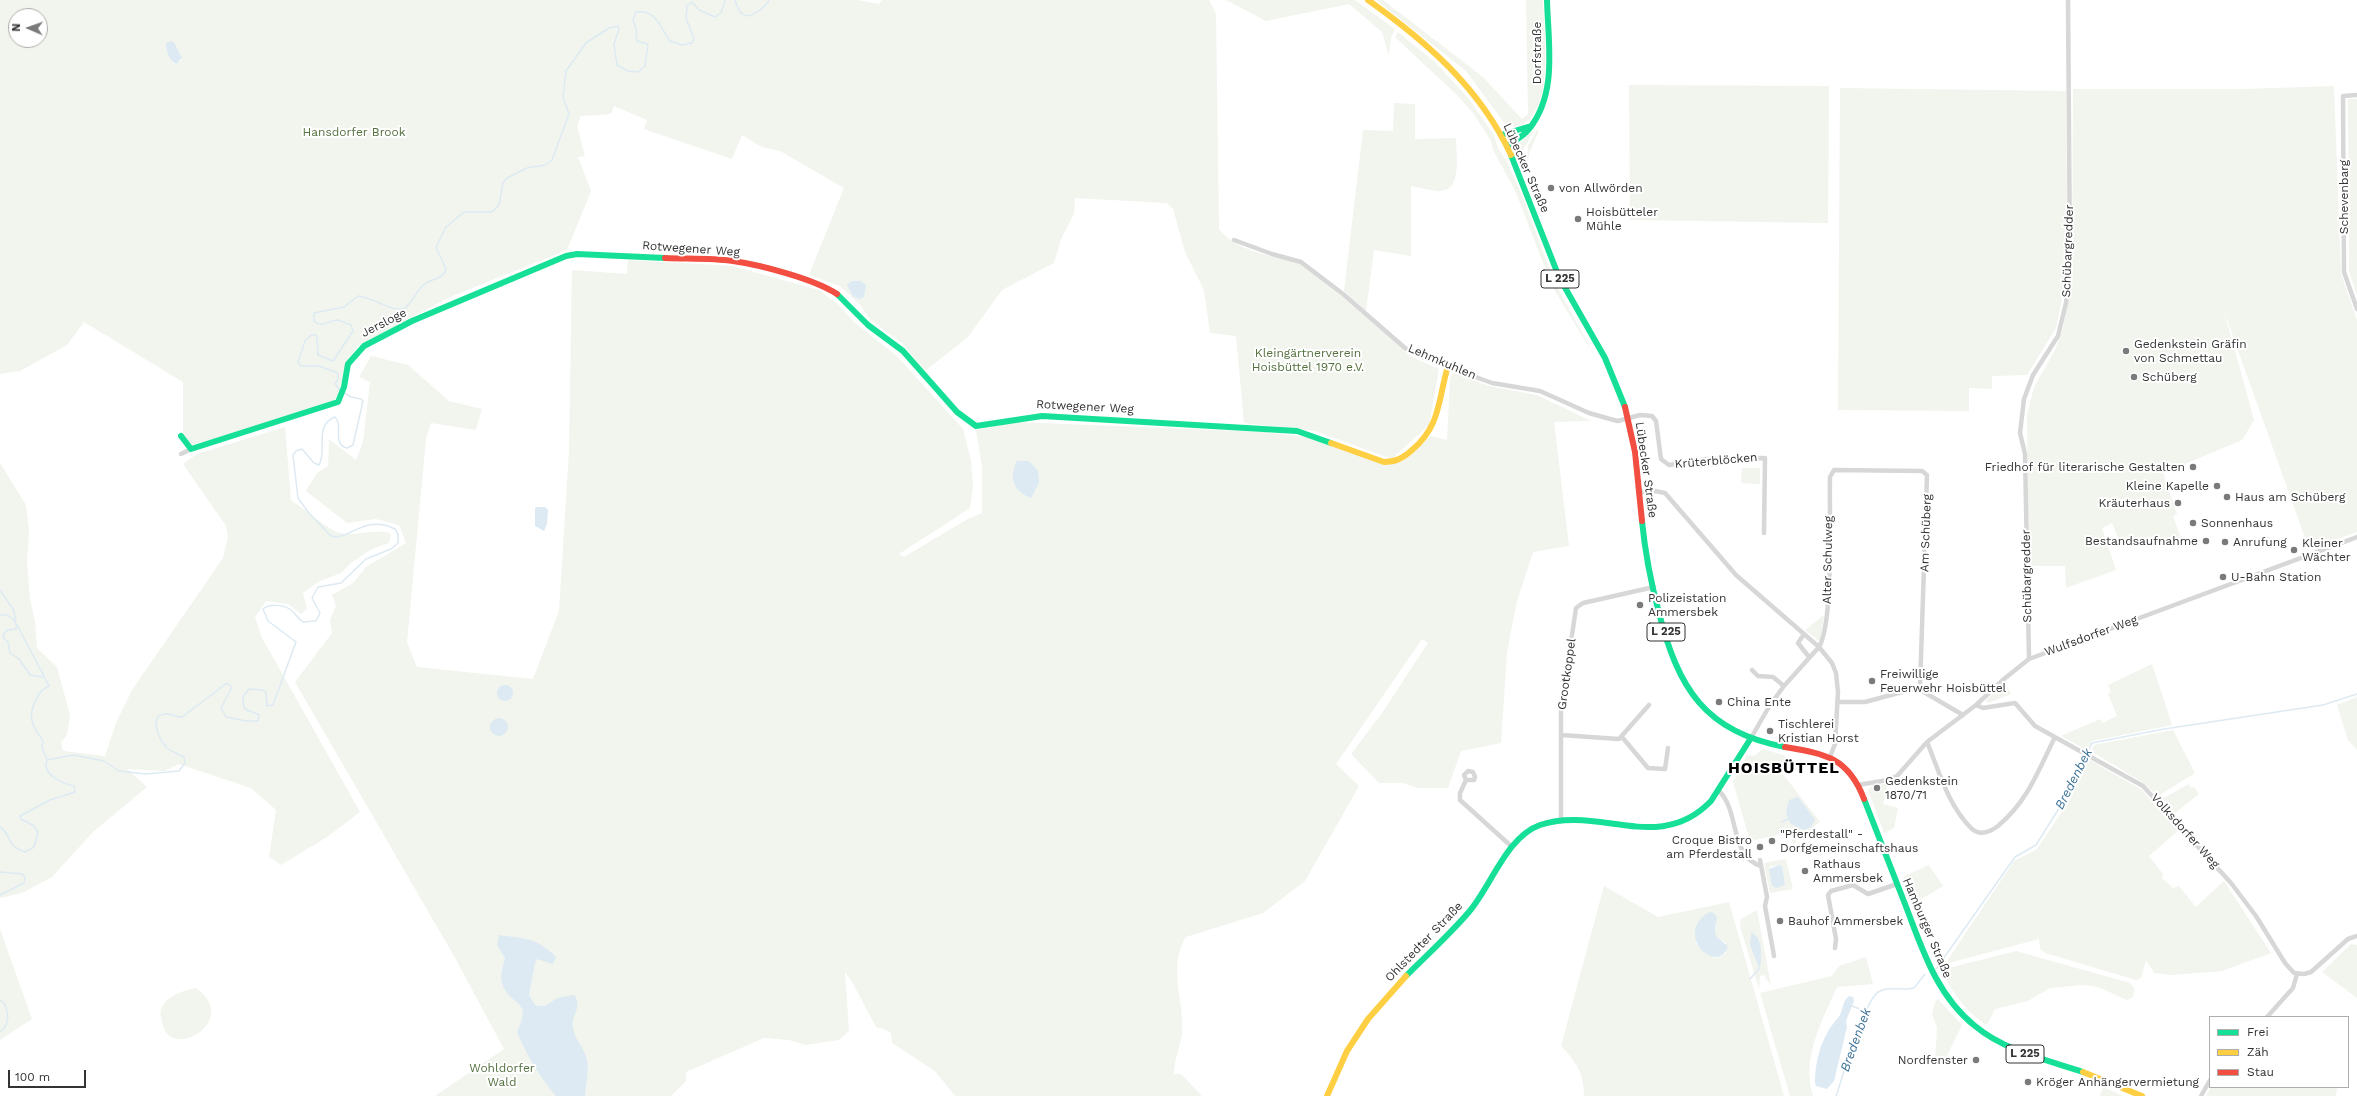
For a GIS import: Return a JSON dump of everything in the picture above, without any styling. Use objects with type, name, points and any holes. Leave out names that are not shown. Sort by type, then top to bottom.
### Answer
[{"type":"street","name":"Lübecker Straße","points":[[1368,0],[1435,52],[1455,71],[1476,96],[1507,146],[1559,276],[1606,359],[1628,417],[1635,453],[1644,541],[1654,587],[1672,653],[1685,685],[1705,709],[1729,726],[1751,738],[1830,757]]},
{"type":"street","name":"Dorfstraße","points":[[1507,146],[1526,133],[1543,109],[1548,86],[1547,0]]},
{"type":"street","name":"Schübargredder","points":[[2029,659],[2024,454],[2020,423],[2026,388],[2058,336],[2068,293],[2070,260],[2068,0]]},
{"type":"street","name":"Schevenbarg","points":[[2357,94],[2343,96],[2344,272],[2357,309]]},
{"type":"street","points":[[1502,136],[1531,126]]},
{"type":"street","name":"Lehmkuhlen","points":[[1234,240],[1272,254],[1301,262],[1343,294],[1405,348],[1492,383],[1540,391],[1594,415],[1618,421],[1628,417]]},
{"type":"street","name":"Rotwegener Weg","points":[[571,255],[729,260],[819,284],[837,294],[868,325],[903,351],[965,420],[976,426],[992,426],[1023,416],[1037,416],[1297,431],[1312,434],[1378,461],[1392,462],[1402,458],[1423,441],[1431,431],[1437,413],[1448,366]]},
{"type":"street","name":"Jersloge","points":[[181,454],[191,449],[338,402],[344,387],[346,370],[351,359],[369,343],[412,321],[571,255]]},
{"type":"street","name":"Krüterblöcken","points":[[1628,417],[1647,415],[1654,419],[1662,459],[1669,465],[1706,459],[1765,458],[1764,533]]},
{"type":"street","points":[[181,436],[191,449]]},
{"type":"street","name":"Am Schüberg","points":[[1832,472],[1838,470],[1922,471],[1927,475],[1920,688]]},
{"type":"street","name":"Alter Schulweg","points":[[1819,647],[1826,632],[1828,606],[1830,477],[1832,472]]},
{"type":"street","points":[[1639,492],[1650,491],[1665,493],[1736,575],[1819,647],[1832,663],[1836,673],[1837,702],[1835,744],[1830,757]]},
{"type":"street","name":"Wulfsdorfer Weg","points":[[1858,785],[1894,778],[1928,742],[1976,705],[2004,679],[2029,659],[2357,537]]},
{"type":"street","name":"Grootkoppel","points":[[1561,821],[1561,709],[1566,670],[1578,604],[1654,587]]},
{"type":"street","points":[[1804,634],[1798,643],[1808,657]]},
{"type":"street","points":[[1751,738],[1770,705],[1784,686],[1808,657],[1819,647]]},
{"type":"street","points":[[1752,670],[1758,676],[1773,677],[1784,686]]},
{"type":"street","points":[[1837,702],[1865,702],[1920,688],[1963,715]]},
{"type":"street","name":"Volksdorfer Weg","points":[[1976,705],[1983,708],[2016,703],[2032,724],[2138,782],[2173,818],[2235,888],[2288,967],[2297,974]]},
{"type":"street","points":[[1561,735],[1616,740],[1622,737],[1649,705]]},
{"type":"street","points":[[1622,737],[1648,768],[1665,769],[1668,748]]},
{"type":"street","points":[[1928,742],[1953,804],[1971,828],[1985,833],[1992,831],[2021,804],[2034,784],[2055,737]]},
{"type":"street","name":"Ohlstedter Straße","points":[[1328,1096],[1347,1051],[1368,1019],[1385,998],[1469,912],[1511,846],[1531,828],[1561,821],[1656,828],[1697,814],[1705,808],[1719,791],[1751,738]]},
{"type":"street","name":"Hamburger Straße","points":[[1830,757],[1848,770],[1858,785],[1929,967],[1946,995],[1963,1016],[1999,1043],[2028,1056],[2116,1084],[2142,1096]]},
{"type":"street","points":[[1466,780],[1460,793],[1460,800],[1511,846]]},
{"type":"street","points":[[1719,791],[1728,802],[1740,849],[1755,864],[1761,866]]},
{"type":"street","points":[[1760,860],[1774,956]]},
{"type":"street","points":[[1835,948],[1836,939],[1828,895],[1831,891],[1853,886],[1868,894],[1897,884]]},
{"type":"street","points":[[2268,1016],[2293,988],[2297,974],[2311,972],[2348,939],[2357,936]]},
{"type":"street","points":[[2201,1096],[2209,1082]]},
{"type":"green space","points":[[0,0],[858,0],[879,4],[882,0],[1209,0],[1216,14],[1219,229],[1227,238],[1237,244],[1260,253],[1308,267],[1412,357],[1439,369],[1429,425],[1392,459],[1315,431],[1244,423],[1236,336],[1210,333],[1204,290],[1185,252],[1173,209],[1167,203],[1075,198],[1074,214],[1061,239],[1054,263],[1002,290],[968,337],[925,371],[903,344],[871,320],[860,305],[840,286],[809,275],[844,188],[780,151],[762,147],[742,135],[732,159],[644,129],[647,120],[614,106],[611,114],[581,116],[577,126],[585,156],[578,157],[591,191],[567,250],[450,297],[359,345],[346,362],[339,393],[333,401],[254,429],[191,445],[183,436],[183,382],[84,322],[67,345],[20,371],[0,374]],"holes":[[[174,42],[182,60],[174,64],[169,57]]]},
{"type":"green space","points":[[1226,0],[1355,0],[1395,29],[1391,38],[1389,56],[1382,32],[1349,4],[1266,21]]},
{"type":"green space","points":[[1376,0],[1383,0],[1483,77],[1522,119],[1528,114],[1526,0],[1543,0],[1545,47],[1544,83],[1541,99],[1535,112],[1526,122],[1521,125],[1513,126],[1505,124],[1466,71]]},
{"type":"green space","points":[[1398,32],[1436,63],[1469,99],[1494,135],[1498,148],[1507,162],[1522,195],[1554,281],[1598,362],[1552,286],[1515,190],[1494,152],[1491,141],[1473,113],[1456,94],[1395,37]]},
{"type":"green space","points":[[1629,85],[1829,86],[1828,223],[1630,220]]},
{"type":"green space","points":[[2334,86],[2341,274],[2357,320],[2357,532],[2309,549],[2224,311],[2254,420],[2242,440],[2163,473],[2177,514],[2173,516],[2182,541],[2146,538],[2121,545],[2112,523],[2102,528],[2116,570],[2066,588],[2065,566],[2029,566],[2027,415],[2034,387],[2055,350],[2063,329],[2072,281],[2073,89],[2244,89]]},
{"type":"green space","points":[[1840,88],[2066,91],[2067,203],[2064,289],[2056,328],[2027,375],[1992,376],[1992,389],[1969,388],[1969,411],[1838,410]]},
{"type":"green space","points":[[2348,99],[2357,99],[2357,295],[2349,271]]},
{"type":"green space","points":[[1394,103],[1415,104],[1415,139],[1456,138],[1457,162],[1455,179],[1447,190],[1436,191],[1411,186],[1411,256],[1374,250],[1366,311],[1344,291],[1363,130],[1393,131]]},
{"type":"green space","points":[[1535,129],[1523,150],[1517,154],[1517,145]]},
{"type":"green space","points":[[1537,130],[1539,131],[1530,151],[1527,165],[1528,145]]},
{"type":"green space","name":"Wohldorfer Wald","points":[[628,260],[732,266],[819,290],[839,305],[854,322],[897,356],[963,429],[971,460],[973,486],[970,508],[899,554],[904,557],[966,520],[982,513],[982,466],[976,430],[1016,422],[1264,432],[1315,438],[1385,465],[1402,462],[1431,436],[1447,440],[1450,378],[1453,372],[1489,386],[1537,395],[1591,421],[1554,422],[1569,546],[1533,552],[1517,601],[1507,652],[1501,743],[1461,751],[1448,788],[1417,788],[1403,783],[1379,783],[1351,754],[1382,713],[1428,643],[1422,639],[1336,764],[1359,786],[1305,881],[1263,913],[1186,937],[1180,948],[1178,960],[1177,972],[1182,1034],[1174,1074],[1181,1074],[1202,1096],[955,1096],[935,1071],[892,1043],[891,1033],[882,1028],[877,1028],[854,985],[845,972],[849,1031],[839,1040],[806,1045],[789,1040],[764,1038],[686,1072],[686,1081],[671,1096],[435,1096],[504,1049],[454,956],[295,682],[332,633],[330,620],[336,606],[332,595],[353,583],[366,567],[406,543],[399,525],[376,519],[347,523],[306,491],[317,473],[328,466],[329,439],[356,460],[363,442],[370,382],[359,377],[371,356],[408,365],[449,401],[482,409],[476,430],[431,423],[426,439],[407,642],[417,667],[533,679],[559,611],[569,451],[572,270],[627,274]]},
{"type":"green space","points":[[285,427],[291,500],[323,524],[340,533],[353,534],[379,531],[391,534],[389,543],[372,549],[352,562],[341,573],[318,582],[303,593],[307,609],[301,614],[288,604],[266,601],[255,617],[261,636],[360,812],[327,837],[281,865],[269,857],[276,810],[251,788],[179,764],[164,771],[127,769],[147,787],[93,832],[52,877],[22,893],[0,898],[0,463],[26,505],[29,531],[27,564],[30,599],[35,621],[37,648],[57,667],[70,715],[67,735],[61,743],[63,751],[105,756],[116,723],[132,690],[223,558],[228,537],[226,526],[183,464],[197,454]]},
{"type":"green space","points":[[1742,468],[1760,468],[1760,484],[1741,483]]},
{"type":"green space","points":[[1824,615],[1821,640],[1818,640],[1805,630]]},
{"type":"green space","points":[[2152,664],[2172,725],[2092,741],[2087,750],[2061,736],[2100,719],[2102,723],[2117,716],[2108,694],[2111,692],[2108,685]]},
{"type":"green space","points":[[2005,683],[2011,694],[1988,703],[1986,700]]},
{"type":"green space","points":[[2357,697],[2357,750],[2348,740],[2337,705]]},
{"type":"green space","points":[[2173,730],[2195,773],[2158,796],[2142,782],[2091,751],[2094,745]]},
{"type":"green space","points":[[1763,749],[1786,756],[1779,769],[1820,822],[1793,844],[1790,832],[1750,841],[1733,782],[1747,755],[1754,756]]},
{"type":"green space","points":[[2088,759],[2142,790],[2178,831],[2149,856],[2163,874],[2162,878],[2173,888],[2179,886],[2196,907],[2224,881],[2271,953],[2222,971],[2171,975],[2154,973],[2146,960],[2141,978],[2136,980],[2045,953],[2040,949],[2039,939],[1945,964],[2014,861],[2036,850],[2070,800]]},
{"type":"green space","points":[[1888,783],[1883,804],[1898,808],[1894,828],[1884,833],[1868,790],[1872,786]]},
{"type":"green space","points":[[2189,784],[2191,788],[2194,787],[2199,794],[2175,813],[2162,799]]},
{"type":"green space","points":[[1786,859],[1793,889],[1770,893],[1764,863]],"holes":[[[1781,865],[1785,885],[1774,887],[1769,869],[1771,866]]]},
{"type":"green space","points":[[1929,865],[1943,886],[1913,904],[1903,877]]},
{"type":"green space","points":[[1604,886],[1658,917],[1729,902],[1784,1096],[1584,1096],[1581,1074],[1571,1057],[1561,1046]],"holes":[[[1717,923],[1715,929],[1716,936],[1726,943],[1726,953],[1721,957],[1714,958],[1696,943],[1696,937]]]},
{"type":"green space","points":[[1757,910],[1771,986],[1764,975],[1760,976],[1759,989],[1740,926],[1741,919]]},
{"type":"green space","points":[[0,929],[32,1019],[0,1040]]},
{"type":"green space","points":[[2351,944],[2357,945],[2357,998],[2322,972]]},
{"type":"green space","points":[[2016,951],[2130,983],[2135,989],[2133,997],[2127,1000],[2098,987],[2083,985],[2050,988],[2028,1001],[1995,1009],[1987,1025],[1972,1014],[1960,1001],[1941,970]]},
{"type":"green space","points":[[1866,957],[1873,984],[1837,987],[1820,1026],[1811,1054],[1810,1082],[1813,1096],[1790,1096],[1760,993],[1832,976],[1839,966]]},
{"type":"green space","points":[[196,988],[208,1001],[211,1013],[208,1024],[189,1038],[178,1039],[168,1035],[161,1018],[162,1007],[172,996]]},
{"type":"green space","points":[[1938,999],[1962,1025],[1942,1066],[1935,1063],[1937,1027],[1932,1014],[1935,1002]]},
{"type":"green space","points":[[2103,1087],[2123,1096],[2100,1096]]},
{"type":"green space","points":[[2210,1088],[2337,1088],[2336,1096],[2206,1096]]},
{"type":"shaded area","points":[[171,41],[174,42],[182,58],[176,64],[168,55],[166,43]]},
{"type":"shaded area","points":[[852,281],[860,281],[866,285],[864,297],[859,299],[853,296],[847,285]]},
{"type":"shaded area","points":[[1017,461],[1029,461],[1038,471],[1039,483],[1031,498],[1020,492],[1014,484],[1013,473]]},
{"type":"shaded area","points":[[545,507],[548,510],[547,524],[544,531],[535,526],[535,508]]},
{"type":"shaded area","points":[[2267,536],[2273,540],[2269,546],[2262,546],[2257,542],[2253,544],[2249,541],[2253,543]]},
{"type":"shaded area","points":[[502,685],[508,685],[513,690],[511,699],[508,701],[502,701],[497,696],[497,690]]},
{"type":"shaded area","points":[[499,718],[505,721],[508,727],[505,733],[499,736],[493,733],[490,727],[493,721]]},
{"type":"shaded area","points":[[1798,797],[1815,820],[1811,827],[1804,830],[1791,824],[1786,814],[1789,800]]},
{"type":"shaded area","points":[[1779,865],[1782,866],[1785,885],[1776,888],[1772,886],[1769,869]]},
{"type":"shaded area","points":[[1710,912],[1714,913],[1717,918],[1715,929],[1716,936],[1728,946],[1723,955],[1716,957],[1708,955],[1701,949],[1696,940],[1695,931],[1699,921]]},
{"type":"shaded area","points":[[1754,934],[1757,937],[1760,946],[1761,962],[1758,965],[1750,945],[1751,935]]},
{"type":"shaded area","points":[[499,935],[523,938],[536,942],[549,950],[556,957],[553,964],[537,959],[529,995],[535,1005],[542,1006],[560,997],[575,995],[577,1000],[577,1009],[573,1019],[573,1028],[575,1036],[586,1056],[588,1066],[585,1096],[556,1096],[529,1058],[517,1032],[523,1014],[522,1008],[507,993],[501,979],[505,958],[497,945]]},
{"type":"shaded area","points":[[1849,996],[1853,997],[1854,1001],[1846,1021],[1847,1027],[1834,1081],[1827,1089],[1816,1086],[1815,1074],[1820,1048],[1832,1025],[1840,1016],[1845,1001]]},
{"type":"waterway","points":[[341,391],[335,384],[338,379],[338,373],[319,366],[301,366],[298,362],[305,341],[311,335],[316,335],[318,355],[333,361],[353,331],[351,325],[338,320],[323,324],[317,323],[314,321],[314,313],[344,307],[358,296],[395,309],[405,308],[422,287],[445,273],[446,269],[436,247],[446,227],[464,212],[492,212],[499,205],[503,183],[507,178],[527,168],[545,165],[552,160],[569,114],[563,97],[566,71],[586,43],[609,28],[618,26],[619,29],[614,44],[617,65],[628,71],[638,72],[645,66],[648,44],[637,41],[637,32],[633,20],[636,12],[648,13],[653,16],[670,41],[682,45],[692,43],[694,39],[686,18],[687,6],[692,2],[699,10],[715,17],[721,13],[725,0]]},
{"type":"waterway","points":[[735,0],[738,9],[745,16],[749,16],[757,12],[764,7],[769,0]]},
{"type":"waterway","points":[[0,827],[4,830],[11,843],[18,849],[25,852],[34,847],[38,832],[34,826],[21,819],[20,816],[50,800],[75,792],[74,786],[59,781],[50,774],[47,770],[47,760],[74,755],[104,761],[119,771],[146,774],[179,771],[185,763],[184,757],[171,751],[164,745],[157,730],[156,724],[159,716],[170,714],[177,717],[182,717],[227,683],[232,687],[221,708],[226,717],[246,721],[258,721],[259,715],[245,709],[243,703],[243,697],[249,689],[263,690],[266,693],[267,706],[273,705],[296,642],[268,621],[263,609],[273,605],[281,606],[291,610],[303,622],[316,621],[320,613],[312,598],[318,587],[341,583],[366,559],[391,549],[398,543],[398,534],[395,529],[385,525],[375,524],[337,537],[331,536],[308,512],[298,498],[293,455],[296,451],[302,449],[314,463],[319,465],[322,452],[324,426],[328,421],[335,417],[338,425],[340,443],[342,446],[347,448],[353,445],[363,401],[344,393]]},
{"type":"waterway","points":[[0,590],[13,609],[16,620]]},
{"type":"waterway","points":[[0,615],[10,617],[16,623],[16,629],[8,630],[4,633],[3,637],[8,642],[10,653],[19,659],[30,675],[44,677],[49,686],[45,688],[37,697],[32,714],[36,731],[43,741],[42,747],[47,760]]},
{"type":"waterway","points":[[17,625],[44,676]]},
{"type":"waterway","name":"Bredenbek","points":[[1936,969],[2015,857],[2036,845],[2063,802],[2092,743],[2164,729],[2323,705],[2357,694]]},
{"type":"waterway","points":[[1782,822],[1788,819]]},
{"type":"waterway","points":[[0,872],[22,874],[25,877],[24,883],[0,895]]},
{"type":"waterway","points":[[1750,979],[1759,969],[1760,963]]},
{"type":"waterway","name":"Bredenbek","points":[[1836,1096],[1861,1022],[1874,997],[1880,991],[1884,990],[1914,988],[1925,974]]},
{"type":"waterway","points":[[0,1000],[4,1003],[8,1015],[6,1026],[0,1032]]},
{"type":"waterway","points":[[1852,1006],[1865,1011]]},
{"type":"traffic: fast","points":[[1507,146],[1527,132],[1538,115],[1544,100],[1548,84],[1549,67],[1547,0]]},
{"type":"traffic: fast","points":[[1501,135],[1531,126]]},
{"type":"traffic: fast","points":[[1511,155],[1559,277],[1605,358],[1625,407]]},
{"type":"traffic: fast","points":[[181,436],[191,449],[338,402],[344,387],[348,364],[364,346],[412,321],[566,256],[577,254],[665,258]]},
{"type":"traffic: fast","points":[[837,294],[868,325],[903,351],[957,412],[976,426],[1042,416],[1297,431],[1331,443]]},
{"type":"traffic: fast","points":[[1642,521],[1653,590],[1659,613],[1675,663],[1686,684],[1699,702],[1715,718],[1734,730],[1757,740],[1785,747]]},
{"type":"traffic: fast","points":[[1406,976],[1468,913],[1508,851],[1528,831],[1540,825],[1562,820],[1584,820],[1628,826],[1650,827],[1671,825],[1691,817],[1711,801],[1751,738]]},
{"type":"traffic: fast","points":[[1864,799],[1924,954],[1940,985],[1961,1014],[1987,1035],[1999,1042],[2027,1054],[2083,1072]]},
{"type":"traffic: slow","points":[[1368,0],[1411,33],[1450,68],[1484,108],[1511,155]]},
{"type":"traffic: slow","points":[[1331,443],[1384,462],[1396,460],[1406,455],[1421,441],[1433,422],[1448,366]]},
{"type":"traffic: slow","points":[[1327,1096],[1347,1051],[1368,1019],[1406,976]]},
{"type":"traffic: slow","points":[[2083,1072],[2142,1096]]},
{"type":"traffic: jam","points":[[665,258],[716,259],[745,263],[801,278],[827,288],[837,294]]},
{"type":"traffic: jam","points":[[1625,407],[1635,452],[1642,521]]},
{"type":"traffic: jam","points":[[1785,747],[1812,752],[1834,760],[1851,774],[1864,799]]},
{"type":"place","name":"von Allwörden","points":[[1551,188]]},
{"type":"place","name":"Hoisbütteler Mühle","points":[[1578,219]]},
{"type":"place","name":"Gedenkstein Gräfin von Schmettau","points":[[2126,351]]},
{"type":"place","name":"Schüberg","points":[[2134,377]]},
{"type":"place","name":"Friedhof für literarische Gestalten","points":[[2193,467]]},
{"type":"place","name":"Kleine Kapelle","points":[[2217,486]]},
{"type":"place","name":"Haus am Schüberg","points":[[2227,497]]},
{"type":"place","name":"Kräuterhaus","points":[[2178,503]]},
{"type":"place","name":"Sonnenhaus","points":[[2193,523]]},
{"type":"place","name":"Bestandsaufnahme","points":[[2206,541]]},
{"type":"place","name":"Anrufung","points":[[2225,542]]},
{"type":"place","name":"Kleiner Wächter","points":[[2294,550]]},
{"type":"place","name":"U-Bahn Station","points":[[2223,577]]},
{"type":"place","name":"Polizeistation Ammersbek","points":[[1640,605]]},
{"type":"place","name":"Freiwillige Feuerwehr Hoisbüttel","points":[[1872,681]]},
{"type":"place","name":"China Ente","points":[[1719,702]]},
{"type":"place","name":"Tischlerei Kristian Horst","points":[[1770,731]]},
{"type":"place","name":"Gedenkstein 1870/71","points":[[1877,788]]},
{"type":"place","name":"\"Pferdestall\" - Dorfgemeinschaftshaus","points":[[1772,841]]},
{"type":"place","name":"Croque Bistro am Pferdestall","points":[[1760,847]]},
{"type":"place","name":"Rathaus Ammersbek","points":[[1805,871]]},
{"type":"place","name":"Bauhof Ammersbek","points":[[1780,921]]},
{"type":"place","name":"Nordfenster","points":[[1976,1060]]},
{"type":"place","name":"Kröger Anhängervermietung","points":[[2028,1082]]},
{"type":"district","name":"HOISBÜTTEL","points":[[1784,768]]},
{"type":"park label","name":"Hansdorfer Brook","points":[[354,132]]},
{"type":"park label","name":"Kleingärtnerverein Hoisbüttel 1970 e.V.","points":[[1308,360]]}]
